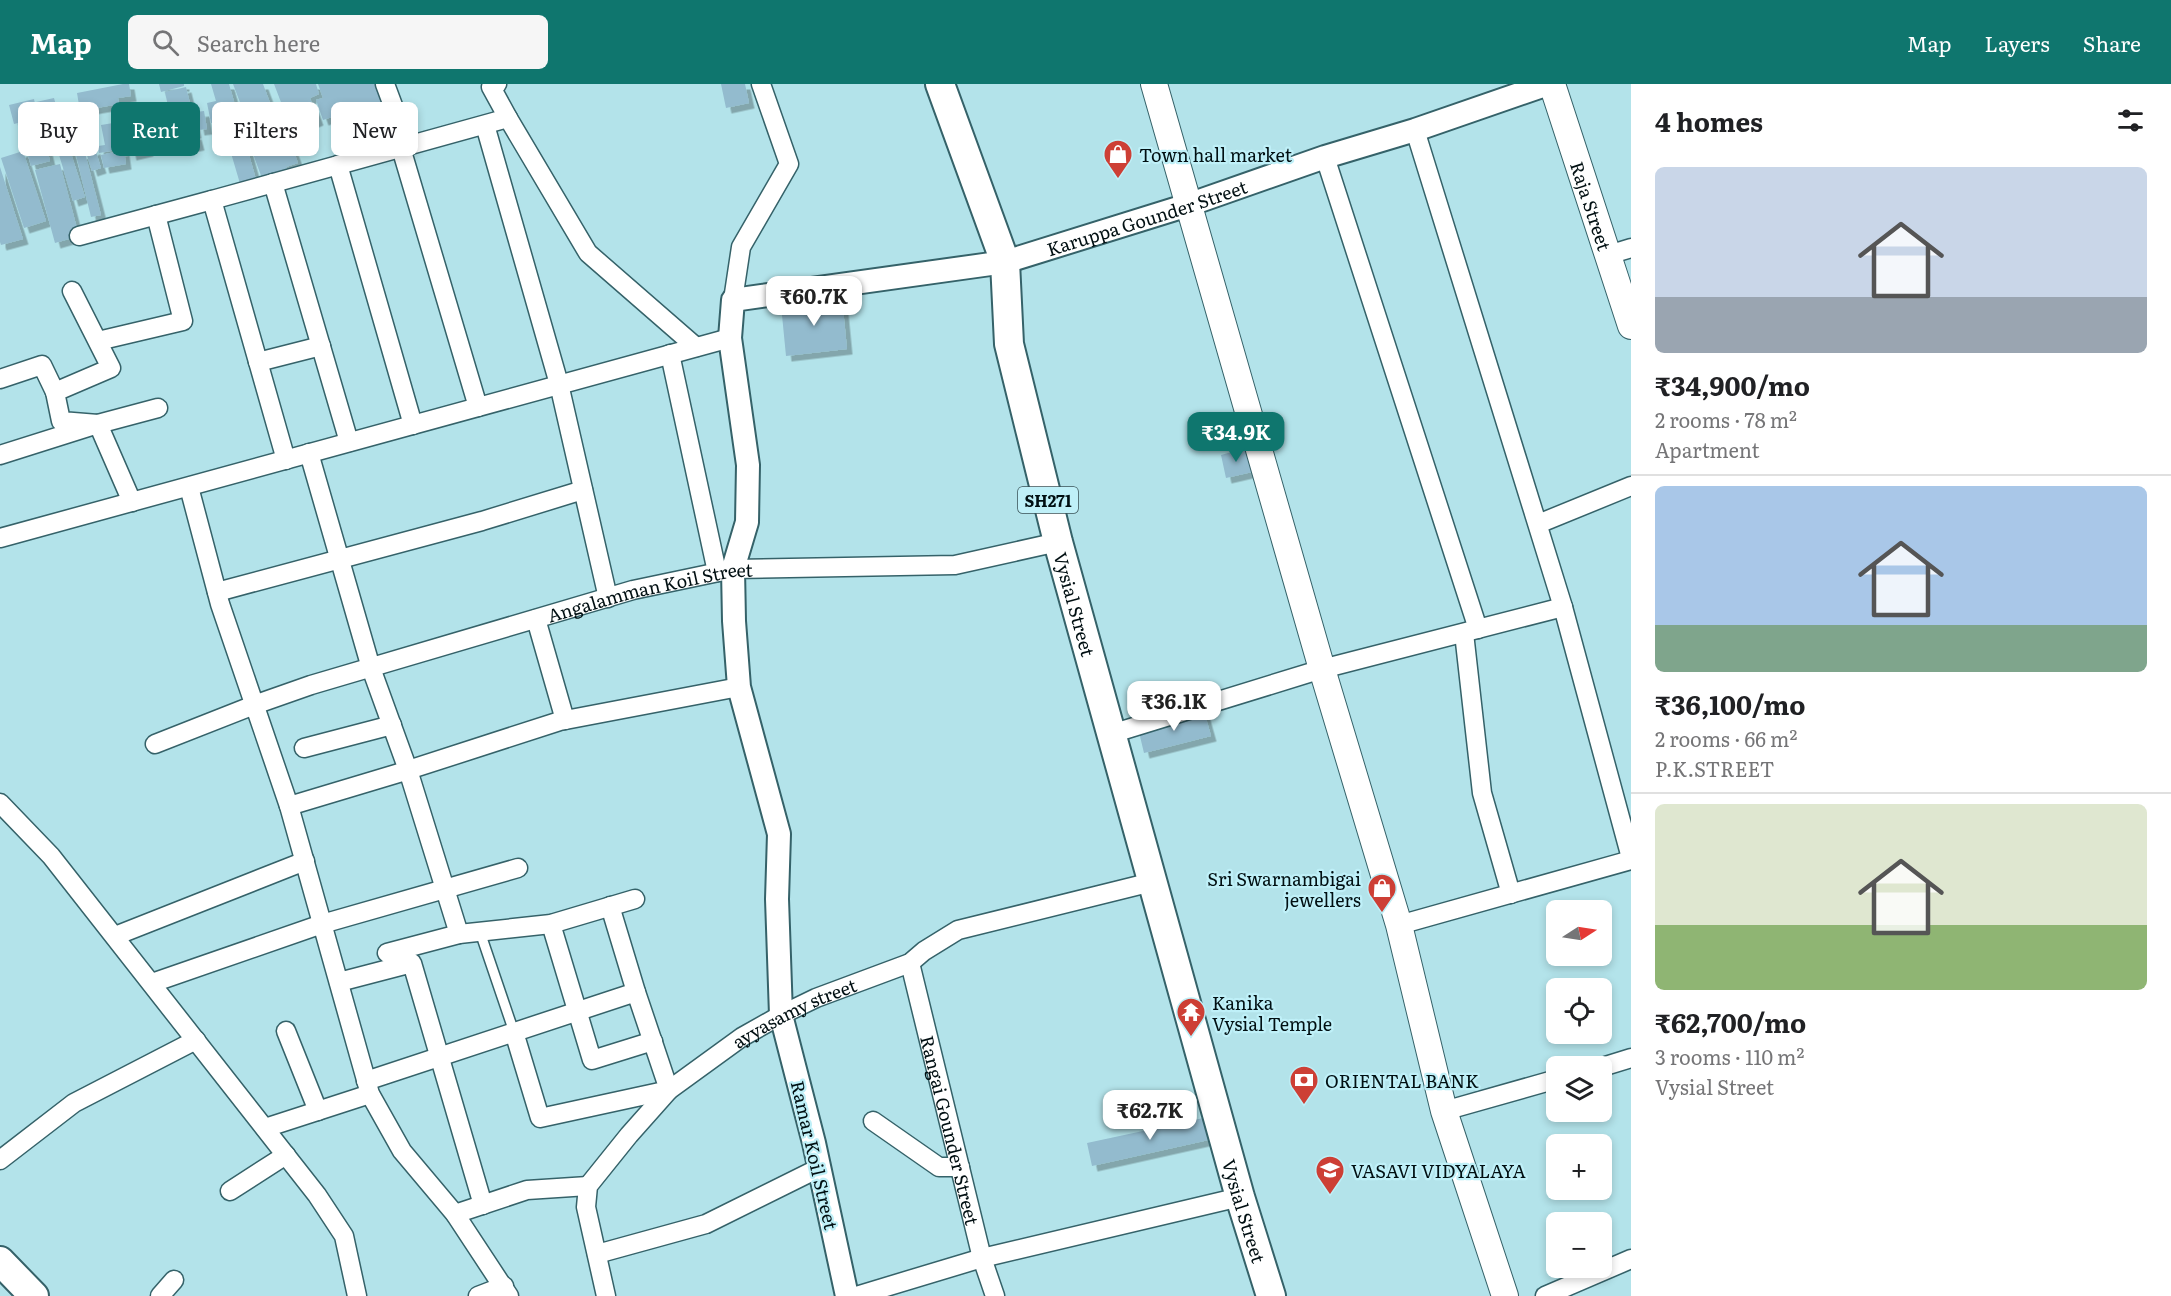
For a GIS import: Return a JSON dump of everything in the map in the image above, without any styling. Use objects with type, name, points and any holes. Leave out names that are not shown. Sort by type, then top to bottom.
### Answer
[{"type":"main road","name":"Vysial Street","points":[[940,84],[1005,262],[1009,344],[1058,542],[1240,1197],[1271,1296]]},
{"type":"main road","points":[[1155,84],[1322,669],[1399,925],[1444,1111],[1505,1296]]},
{"type":"main road","name":"Raja Street","points":[[1550,84],[1620,251],[1631,326]]},
{"type":"main road","points":[[0,1261],[34,1296]]},
{"type":"street","points":[[385,84],[391,102]]},
{"type":"street","points":[[497,84],[491,87],[588,253],[696,347]]},
{"type":"street","points":[[733,300],[741,247],[789,164],[761,84]]},
{"type":"street","name":"Karuppa Gounder Street","points":[[733,300],[1005,262],[1188,205],[1325,157],[1415,130],[1550,84]]},
{"type":"street","points":[[418,143],[508,118]]},
{"type":"street","points":[[485,124],[559,384],[608,598]]},
{"type":"street","points":[[1399,925],[1631,859],[1563,607],[1415,130]]},
{"type":"street","points":[[80,236],[372,156]]},
{"type":"street","points":[[408,156],[478,406]]},
{"type":"street","points":[[1325,157],[1471,631],[1482,793],[1511,894]]},
{"type":"street","points":[[338,165],[413,424]]},
{"type":"street","points":[[273,183],[349,442]]},
{"type":"street","points":[[212,200],[286,460]]},
{"type":"street","points":[[98,341],[183,321],[156,215]]},
{"type":"street","points":[[55,392],[111,368],[72,291]]},
{"type":"street","name":"Ramar Koil Street","points":[[733,300],[730,338],[748,465],[747,522],[725,570],[734,621],[740,687],[779,834],[777,899],[780,1015],[819,1168],[847,1296]]},
{"type":"street","points":[[0,538],[730,338]]},
{"type":"street","points":[[258,362],[321,346]]},
{"type":"street","points":[[670,354],[725,570]]},
{"type":"street","points":[[0,379],[42,365],[55,392],[61,421],[98,424]]},
{"type":"street","points":[[0,455],[158,408]]},
{"type":"street","points":[[98,424],[132,502]]},
{"type":"street","points":[[309,453],[371,668],[408,770],[459,934]]},
{"type":"street","points":[[1538,524],[1631,486]]},
{"type":"street","points":[[189,487],[217,592],[289,806],[368,1087],[402,1151],[454,1214],[507,1291],[478,1296]]},
{"type":"street","points":[[217,592],[482,521],[583,490]]},
{"type":"street","name":"Angalamman Koil Street","points":[[155,744],[311,685],[608,598],[725,570],[955,565],[1058,542]]},
{"type":"street","points":[[1111,734],[1322,669],[1563,607]]},
{"type":"street","points":[[536,619],[565,720]]},
{"type":"street","points":[[289,806],[565,720],[740,687]]},
{"type":"street","points":[[304,748],[392,725]]},
{"type":"street","points":[[0,803],[51,856],[317,1195],[344,1236],[357,1296]]},
{"type":"street","points":[[115,936],[305,861]]},
{"type":"street","points":[[152,983],[322,924],[518,868]]},
{"type":"street","name":"ayyasamy street","points":[[588,1186],[669,1090],[742,1037],[780,1015],[816,998],[910,963],[924,951],[958,930],[1152,882]]},
{"type":"street","points":[[387,953],[459,934],[551,924],[635,899]]},
{"type":"street","points":[[514,1032],[540,1118],[669,1090],[610,906]]},
{"type":"street","points":[[551,924],[592,1060],[653,1041]]},
{"type":"street","points":[[339,982],[412,963],[483,1205]]},
{"type":"street","name":"Rangai Gounder Street","points":[[910,963],[982,1258],[995,1296]]},
{"type":"street","points":[[265,1128],[318,1111],[438,1056],[636,992]]},
{"type":"street","points":[[286,1031],[318,1111]]},
{"type":"street","points":[[0,1160],[74,1103],[196,1040]]},
{"type":"street","points":[[1612,1063],[1631,1058]]},
{"type":"street","points":[[1444,1111],[1546,1082]]},
{"type":"street","points":[[873,1122],[939,1167],[960,1167]]},
{"type":"street","points":[[230,1191],[286,1155]]},
{"type":"street","points":[[597,1254],[706,1224],[819,1168]]},
{"type":"street","points":[[454,1214],[527,1190],[588,1186],[586,1208],[606,1296]]},
{"type":"street","points":[[856,1296],[982,1258],[1240,1197]]},
{"type":"street","points":[[1545,1296],[1631,1259]]},
{"type":"street","points":[[160,1296],[174,1280]]},
{"type":"lane","points":[[480,932],[514,1032]]},
{"type":"building","points":[[129,84],[131,96],[118,98],[119,102],[111,102],[111,105],[99,108],[99,102],[78,102],[77,93]]},
{"type":"building","points":[[159,84],[184,84],[184,86],[161,92]]},
{"type":"building","points":[[211,84],[229,84],[234,102],[212,102],[211,123],[207,103],[216,101]]},
{"type":"building","points":[[233,84],[263,84],[270,102],[240,102]]},
{"type":"building","points":[[274,84],[316,84],[319,94],[310,98],[311,102],[281,102]]},
{"type":"building","points":[[318,84],[376,84],[382,102],[331,102],[331,117],[323,120],[319,102],[316,100],[323,98]]},
{"type":"building","points":[[721,84],[745,84],[749,103],[726,108]]},
{"type":"building","points":[[186,87],[190,102],[167,102],[165,92]]},
{"type":"building","points":[[54,98],[55,102],[36,102]]},
{"type":"building","points":[[18,103],[18,123],[14,124],[9,105]]},
{"type":"building","points":[[204,111],[207,129],[200,130],[200,112]]},
{"type":"building","points":[[111,123],[111,151],[99,153],[99,146],[105,145],[101,125]]},
{"type":"building","points":[[18,153],[18,156],[25,156],[46,221],[24,228],[1,158]]},
{"type":"building","points":[[111,153],[111,156],[125,156],[126,164],[104,168],[101,155]]},
{"type":"building","points":[[28,156],[49,156],[50,161],[31,166]]},
{"type":"building","points":[[59,156],[72,156],[85,197],[73,201]]},
{"type":"building","points":[[76,156],[86,156],[101,215],[91,217]]},
{"type":"building","points":[[87,156],[97,156],[101,168],[92,171]]},
{"type":"building","points":[[232,156],[249,156],[257,183],[241,187]]},
{"type":"building","points":[[254,156],[295,156],[298,163],[286,167],[288,172],[263,181]]},
{"type":"building","points":[[60,164],[79,236],[55,243],[35,170]]},
{"type":"building","points":[[0,167],[23,239],[1,245],[0,242]]},
{"type":"building","points":[[842,298],[847,349],[786,356],[781,305]]},
{"type":"building","points":[[1246,448],[1252,472],[1226,478],[1221,455]]},
{"type":"building","points":[[1204,711],[1211,736],[1144,753],[1138,728]]},
{"type":"building","points":[[1208,1117],[1213,1139],[1092,1166],[1087,1143]]},
{"type":"place","name":"Town hall market","points":[[1118,180]]},
{"type":"place","name":"Sri Swarnambigai jewellers","points":[[1382,914]]},
{"type":"place","name":"Kanika Vysial Temple","points":[[1191,1038]]},
{"type":"place","name":"ORIENTAL BANK","points":[[1304,1106]]},
{"type":"place","name":"VASAVI VIDYALAYA","points":[[1330,1196]]}]
